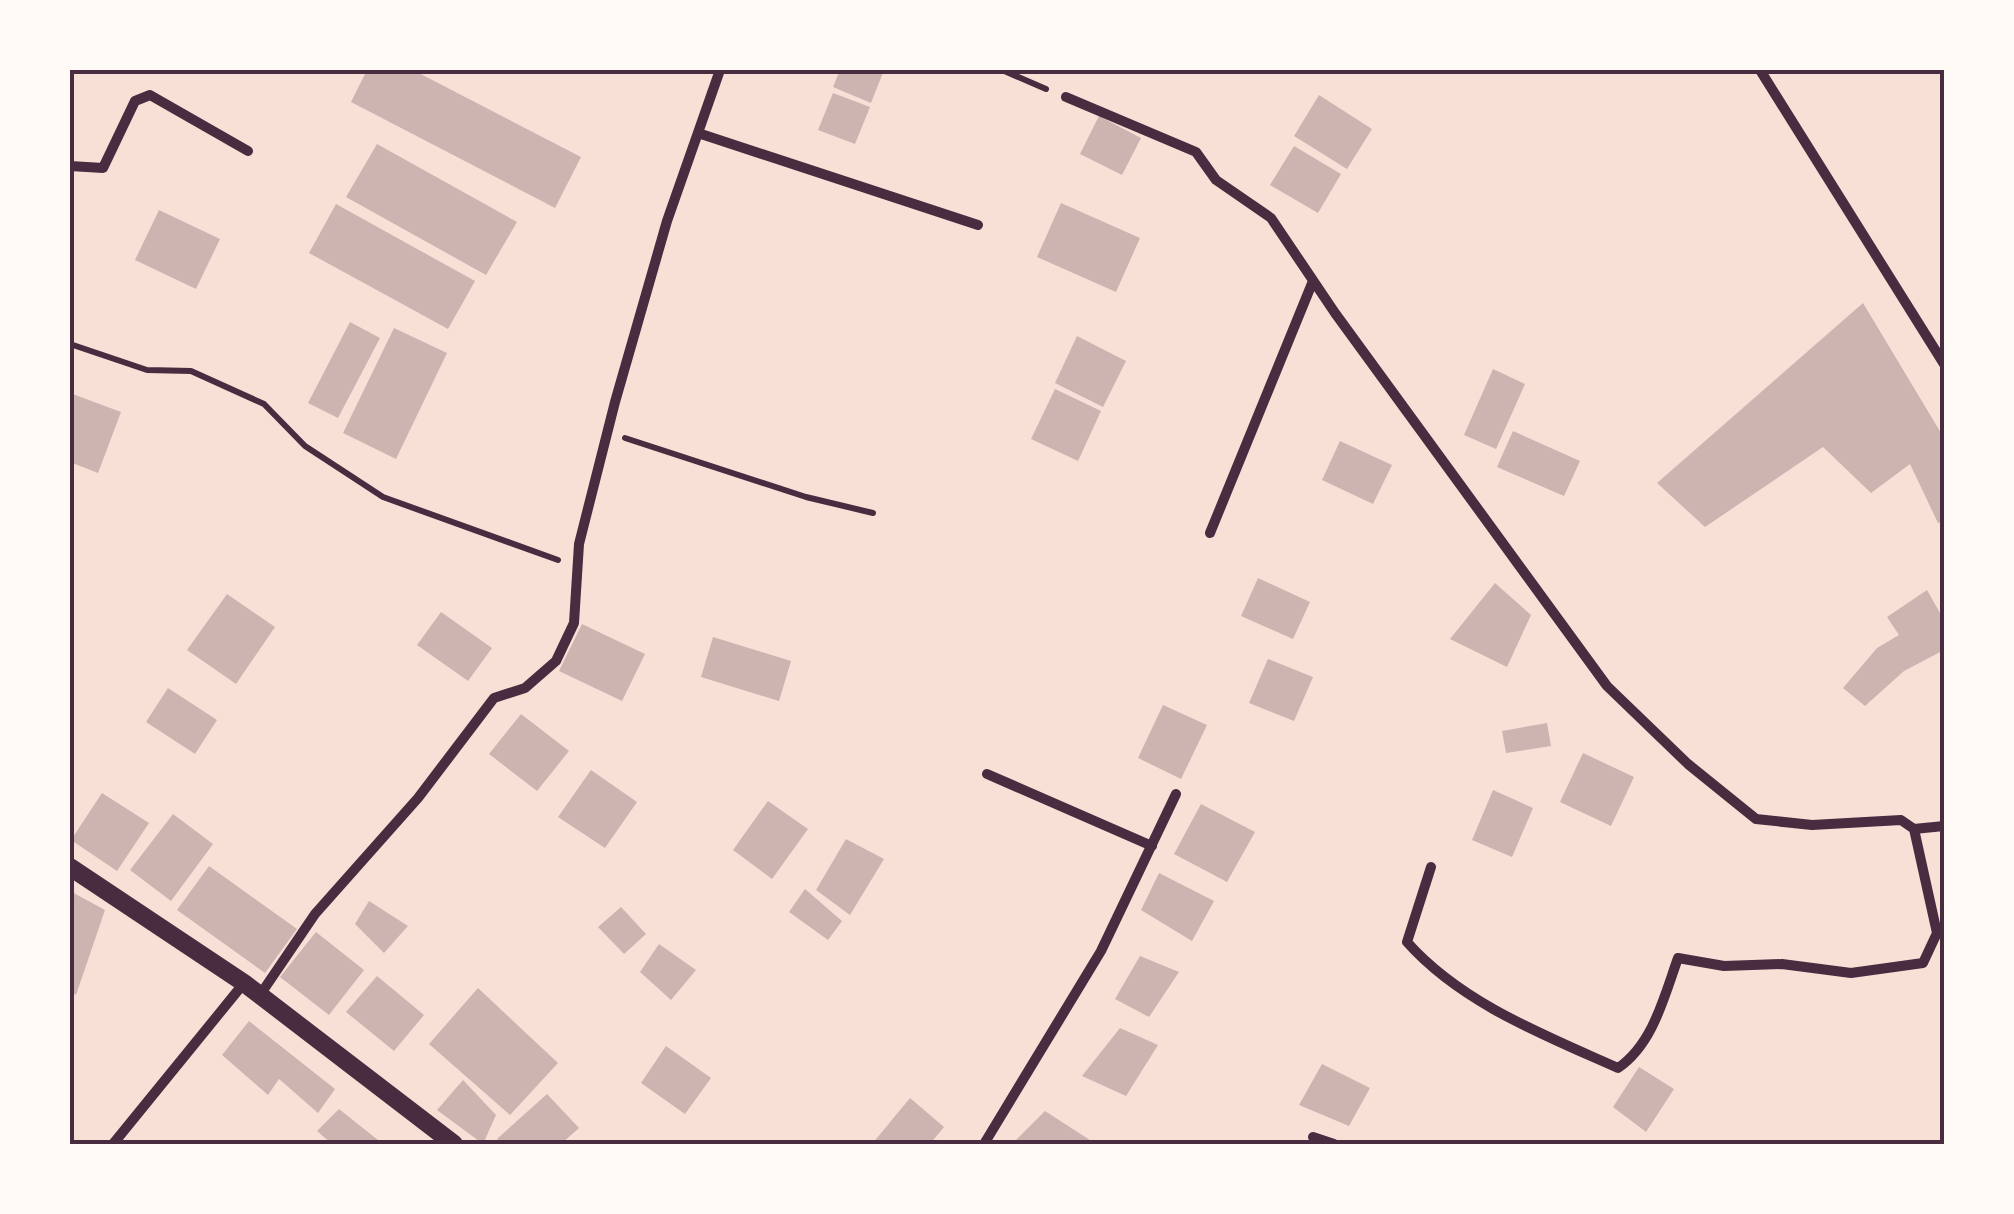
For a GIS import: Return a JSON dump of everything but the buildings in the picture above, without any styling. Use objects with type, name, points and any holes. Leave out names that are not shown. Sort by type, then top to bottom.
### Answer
[{"type":"street","points":[[260,995],[315,914],[418,798],[494,698],[526,688],[556,661],[574,623],[577,566],[666,220],[720,70]]},
{"type":"street","points":[[1760,70],[1944,364]]},
{"type":"street","points":[[70,166],[103,168],[135,101],[150,95],[248,151]]},
{"type":"street","points":[[1066,96],[1196,152],[1216,180],[1271,218],[1607,686],[1688,764],[1756,819],[1812,825],[1901,820],[1914,828],[1944,826]]},
{"type":"street","points":[[698,133],[978,225]]},
{"type":"street","points":[[1210,533],[1313,280]]},
{"type":"street","points":[[987,774],[1152,846]]},
{"type":"street","points":[[984,1144],[1101,951],[1176,794]]},
{"type":"street","points":[[1431,868],[1407,942],[1435,974],[1538,1032],[1618,1068],[1635,1056],[1660,1010],[1678,958],[1724,966],[1782,964],[1852,973],[1923,964],[1937,933],[1914,828]]},
{"type":"street","points":[[70,868],[244,982],[454,1144]]},
{"type":"street","points":[[113,1144],[244,982]]},
{"type":"street","points":[[1313,1138],[1334,1144]]},
{"type":"path","points":[[1002,70],[1066,96]]},
{"type":"path","points":[[70,344],[147,370],[191,371],[264,404],[305,446],[382,497],[577,566]]},
{"type":"path","points":[[610,432],[806,497],[874,512]]}]
